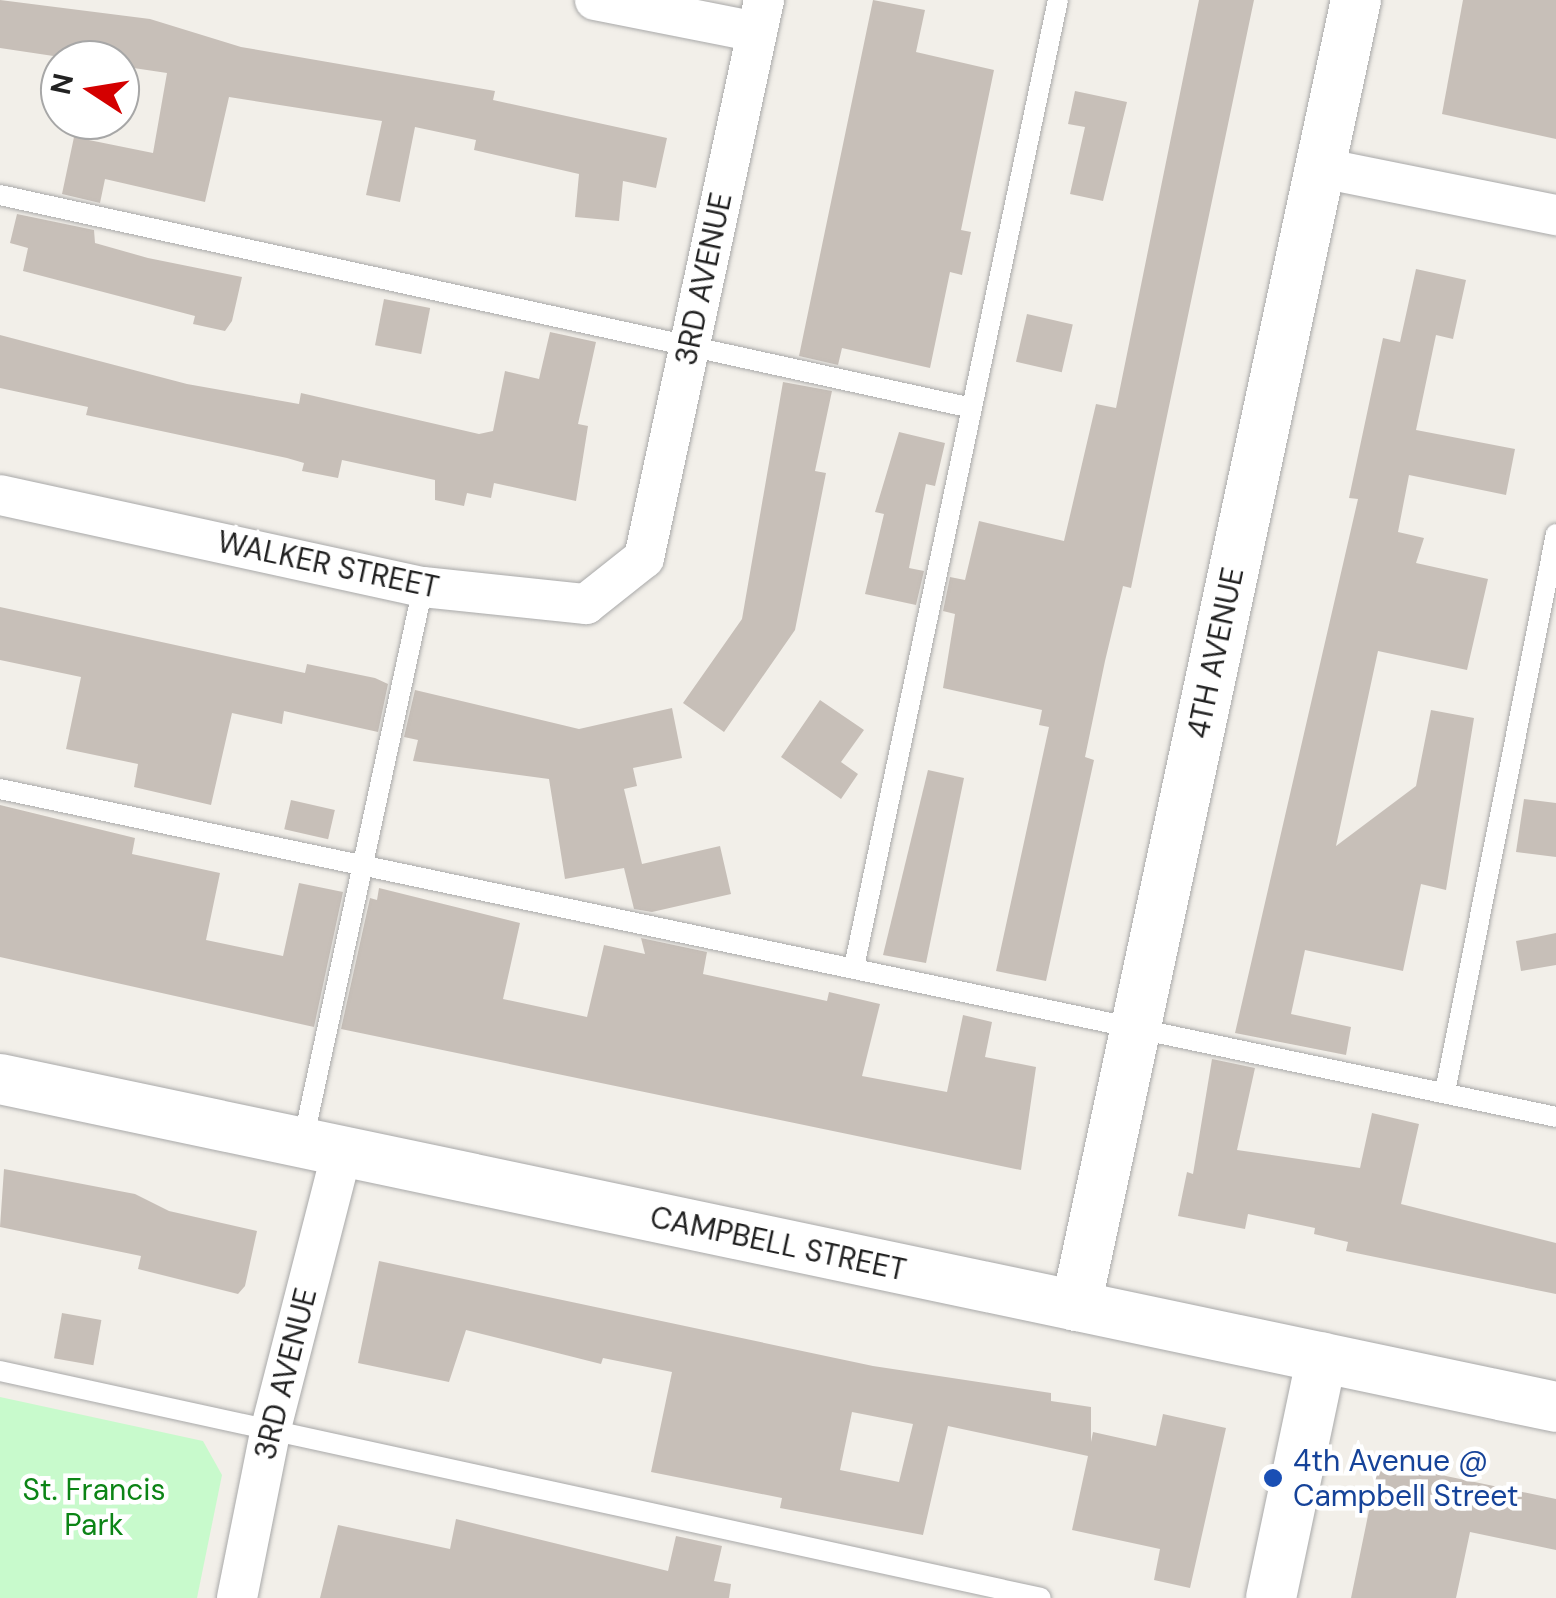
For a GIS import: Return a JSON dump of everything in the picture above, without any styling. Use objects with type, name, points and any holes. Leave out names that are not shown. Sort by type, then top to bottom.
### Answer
[{"type":"street","points":[[595,0],[761,16]]},
{"type":"street","name":"4TH AVENUE","points":[[1076,1306],[1356,0]]},
{"type":"street","name":"3RD AVENUE","points":[[644,558],[761,16]]},
{"type":"street","points":[[1322,168],[1556,215]]},
{"type":"street","name":"WALKER STREET","points":[[0,495],[423,587],[586,604],[644,558]]},
{"type":"street","name":"CAMPBELL STREET","points":[[0,1080],[1556,1408]]},
{"type":"street","name":"3RD AVENUE","points":[[237,1598],[322,1148]]},
{"type":"street","points":[[1271,1598],[1322,1357]]},
{"type":"lane","points":[[854,966],[1058,0]]},
{"type":"lane","points":[[0,194],[691,341],[972,408]]},
{"type":"lane","points":[[1444,1092],[1556,534]]},
{"type":"lane","points":[[322,1148],[363,865],[423,587]]},
{"type":"lane","points":[[0,789],[1135,1023],[1556,1117]]},
{"type":"lane","points":[[0,1371],[1041,1598]]},
{"type":"green space","name":"St. Francis Park","points":[[0,1397],[203,1441],[222,1475],[197,1598],[0,1598]]},
{"type":"building","points":[[0,0],[150,19],[241,47],[495,91],[493,100],[667,138],[656,188],[623,181],[619,221],[575,217],[579,174],[474,150],[476,140],[415,127],[400,202],[366,195],[382,121],[229,97],[205,202],[105,179],[100,203],[62,194],[73,140],[153,153],[167,73],[140,69],[140,40],[40,40],[40,54],[0,48]]},
{"type":"building","points":[[873,0],[925,10],[916,52],[994,70],[961,230],[971,232],[962,275],[950,272],[930,368],[842,348],[838,365],[799,356]]},
{"type":"building","points":[[1199,0],[1254,0],[1131,588],[1123,586],[1105,661],[1085,757],[1094,760],[1046,981],[996,971],[1049,727],[1039,725],[1042,710],[943,688],[955,614],[943,611],[950,577],[965,580],[979,521],[1064,541],[1096,404],[1116,408]]},
{"type":"building","points":[[1463,0],[1556,0],[1556,139],[1442,114]]},
{"type":"building","points":[[1075,91],[1127,102],[1103,201],[1070,194],[1085,127],[1068,124]]},
{"type":"building","points":[[17,214],[94,230],[95,243],[148,258],[242,277],[232,321],[225,331],[193,324],[195,316],[23,271],[28,248],[10,243]]},
{"type":"building","points":[[1416,269],[1466,280],[1453,339],[1436,335],[1416,430],[1515,449],[1506,495],[1409,475],[1398,532],[1424,538],[1416,563],[1488,579],[1467,670],[1378,651],[1336,846],[1416,786],[1431,710],[1474,718],[1446,890],[1421,884],[1403,971],[1305,950],[1291,1014],[1351,1027],[1346,1055],[1235,1033],[1358,499],[1349,498],[1383,338],[1400,342]]},
{"type":"building","points":[[384,299],[430,308],[421,354],[375,345]]},
{"type":"building","points":[[1027,314],[1073,325],[1062,372],[1016,362]]},
{"type":"building","points":[[550,332],[596,342],[578,424],[588,426],[576,501],[494,483],[491,498],[467,493],[464,506],[435,500],[435,480],[342,460],[338,478],[302,471],[304,463],[287,458],[86,415],[88,407],[0,388],[0,335],[187,384],[299,404],[301,393],[479,434],[493,431],[505,371],[539,379]]},
{"type":"building","points":[[783,382],[832,391],[815,471],[826,473],[795,630],[724,732],[683,703],[742,619]]},
{"type":"building","points":[[899,432],[945,443],[935,486],[926,484],[909,568],[924,571],[916,605],[865,594],[884,514],[875,512]]},
{"type":"building","points":[[0,607],[305,673],[307,664],[375,678],[388,684],[378,732],[284,711],[282,724],[232,713],[211,805],[134,787],[138,764],[66,749],[81,677],[0,660]]},
{"type":"building","points":[[415,690],[579,729],[672,708],[682,758],[633,768],[637,786],[624,789],[642,864],[720,846],[731,894],[652,912],[634,909],[624,868],[565,879],[549,779],[413,761],[418,740],[404,737]]},
{"type":"building","points":[[820,700],[864,730],[841,762],[858,774],[841,799],[781,757]]},
{"type":"building","points":[[928,770],[964,778],[926,963],[883,955]]},
{"type":"building","points":[[1524,799],[1556,803],[1556,857],[1516,852]]},
{"type":"building","points":[[291,800],[335,810],[328,839],[284,829]]},
{"type":"building","points":[[0,805],[135,838],[132,854],[220,873],[206,940],[283,956],[299,883],[343,892],[314,1027],[0,957]]},
{"type":"building","points":[[379,888],[520,923],[503,999],[587,1017],[604,945],[645,954],[641,938],[707,952],[703,974],[827,1001],[829,992],[880,1004],[862,1076],[947,1092],[963,1015],[992,1022],[985,1057],[1036,1067],[1021,1170],[341,1029],[370,898],[377,900]]},
{"type":"building","points":[[1556,933],[1556,965],[1521,971],[1516,941]]},
{"type":"building","points":[[1212,1059],[1255,1068],[1237,1150],[1360,1168],[1372,1113],[1419,1124],[1401,1204],[1556,1243],[1556,1294],[1346,1251],[1348,1242],[1314,1234],[1315,1228],[1248,1214],[1245,1229],[1178,1216],[1187,1172],[1193,1174]]},
{"type":"building","points":[[4,1169],[135,1194],[169,1211],[257,1231],[245,1286],[238,1294],[138,1269],[141,1256],[0,1227]]},
{"type":"building","points":[[379,1261],[873,1366],[1051,1393],[1051,1401],[1091,1407],[1091,1442],[1093,1432],[1156,1446],[1163,1414],[1226,1428],[1190,1588],[1154,1580],[1160,1549],[1072,1530],[1088,1456],[948,1426],[923,1535],[780,1508],[782,1498],[651,1472],[672,1372],[603,1358],[601,1364],[466,1330],[449,1382],[358,1363]],"holes":[[[852,1412],[913,1424],[899,1482],[840,1470]]]},
{"type":"building","points":[[62,1313],[101,1320],[93,1365],[54,1358]]},
{"type":"building","points":[[1379,1462],[1556,1499],[1556,1550],[1470,1532],[1456,1598],[1351,1598]]},
{"type":"building","points":[[456,1519],[668,1571],[676,1536],[722,1546],[714,1581],[731,1584],[729,1598],[320,1598],[338,1525],[450,1549]]},
{"type":"place","name":"4th Avenue @ Campbell Street","points":[[1273,1478]]}]
